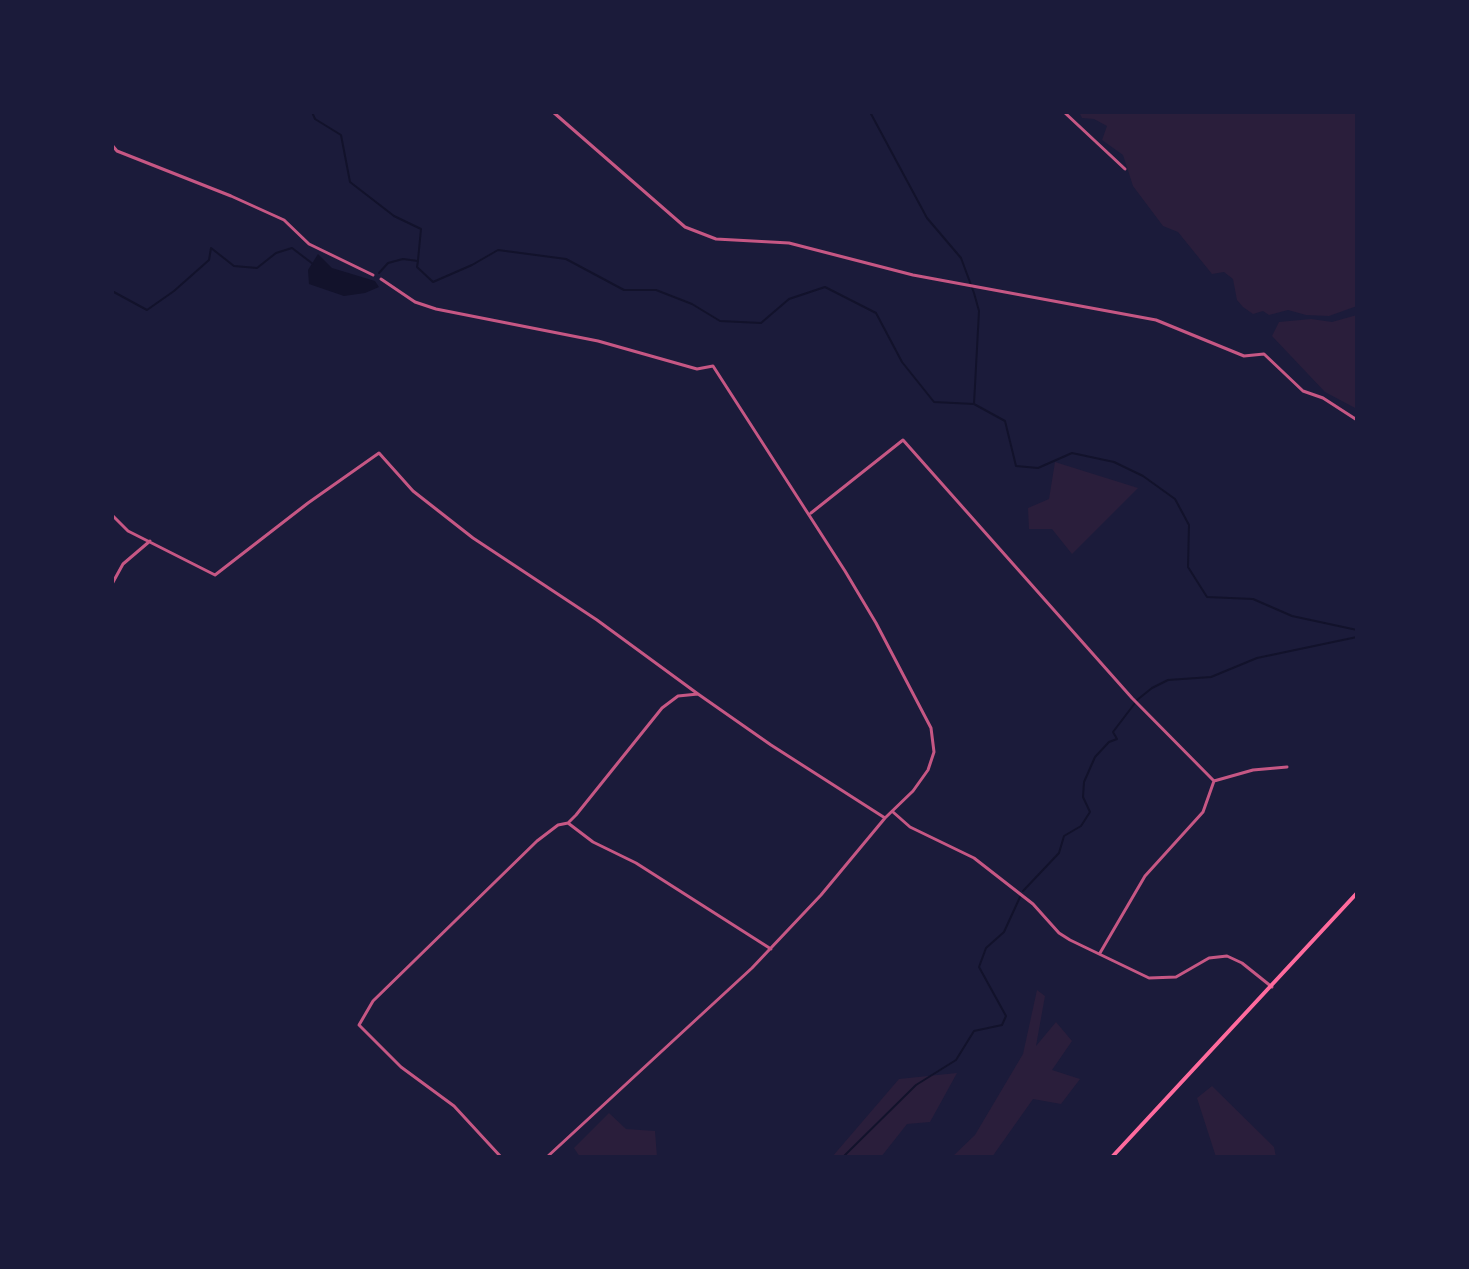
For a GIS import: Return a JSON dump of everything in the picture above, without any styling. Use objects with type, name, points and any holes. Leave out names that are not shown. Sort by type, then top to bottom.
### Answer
[{"type":"main road","points":[[1112,1157],[1357,893]]},
{"type":"street","points":[[553,112],[685,227],[716,239],[789,243],[913,275],[1156,320],[1244,356],[1264,354],[1303,391],[1323,398],[1357,420]]},
{"type":"street","points":[[1064,112],[1125,169]]},
{"type":"street","points":[[112,145],[117,151],[284,220],[309,244],[373,275]]},
{"type":"street","points":[[381,279],[415,302],[436,309],[598,341],[697,369],[713,366],[811,513],[876,623],[931,728],[934,752],[928,770],[821,895],[771,949],[547,1157]]},
{"type":"street","points":[[811,513],[903,440],[1132,698],[1214,781]]},
{"type":"street","points":[[112,515],[128,531],[215,575],[379,453],[413,491],[473,538],[597,620],[698,694],[885,818]]},
{"type":"street","points":[[112,584],[123,564],[150,541]]},
{"type":"street","points":[[501,1157],[454,1106],[401,1067],[359,1025],[373,1001],[537,841],[558,825],[568,823],[591,799],[662,708],[678,696],[698,694]]},
{"type":"street","points":[[1214,781],[1253,770],[1287,767]]},
{"type":"street","points":[[1100,953],[1145,876],[1203,812],[1214,781]]},
{"type":"street","points":[[893,812],[910,827],[974,858],[1033,904],[1059,933],[1149,978],[1176,977],[1209,958],[1227,956],[1242,963],[1272,987]]},
{"type":"street","points":[[568,823],[593,842],[636,863],[771,949]]},
{"type":"shaded area","points":[[1079,112],[1357,112],[1357,306],[1329,316],[1288,310],[1269,315],[1263,311],[1253,314],[1237,300],[1233,279],[1224,272],[1212,274],[1178,232],[1163,226],[1133,186],[1123,155],[1102,140],[1107,126],[1094,119],[1082,118]]},
{"type":"shaded area","points":[[318,254],[332,268],[375,281],[379,287],[344,296],[309,284],[308,270]]},
{"type":"shaded area","points":[[1357,315],[1357,409],[1325,392],[1272,336],[1279,322],[1311,319],[1332,322]]},
{"type":"shaded area","points":[[1055,462],[1138,488],[1072,554],[1052,529],[1029,529],[1028,508],[1049,499]]},
{"type":"shaded area","points":[[1037,990],[1045,996],[1036,1046],[1056,1022],[1072,1041],[1052,1070],[1080,1079],[1061,1104],[1033,1099],[992,1157],[952,1157],[975,1135],[1023,1054]]},
{"type":"shaded area","points":[[957,1073],[930,1122],[907,1124],[881,1157],[832,1157],[899,1079]]},
{"type":"shaded area","points":[[1212,1086],[1274,1147],[1276,1157],[1216,1157],[1197,1098]]},
{"type":"shaded area","points":[[609,1113],[626,1129],[655,1131],[657,1157],[580,1157],[574,1148]]},
{"type":"waterway","points":[[312,112],[315,119],[341,135],[350,182],[394,216],[421,229],[418,260]]},
{"type":"waterway","points":[[870,112],[927,218],[961,258],[974,293],[979,311],[974,404]]},
{"type":"waterway","points":[[112,291],[147,310],[209,260],[211,248],[234,266],[257,268],[276,253],[292,248],[313,264]]},
{"type":"waterway","points":[[379,273],[388,263],[403,259],[418,261],[417,267],[433,282],[498,250],[566,259],[624,290],[656,290],[692,304],[720,321],[761,323],[789,299],[825,287],[876,313],[902,362],[934,402],[974,404],[1005,421],[1016,466],[1038,468],[1072,453],[1114,462],[1143,476],[1175,499],[1189,525],[1188,567],[1207,597],[1253,599],[1292,616],[1357,630]]},
{"type":"waterway","points":[[1137,700],[1168,680],[1211,677],[1257,658],[1357,637]]},
{"type":"waterway","points":[[1023,891],[1059,853],[1064,836],[1081,826],[1090,812],[1083,797],[1084,782],[1095,757],[1109,742],[1117,739],[1113,732],[1135,703]]},
{"type":"waterway","points":[[843,1157],[916,1085],[956,1060],[974,1031],[1002,1025],[1006,1016],[979,967],[986,948],[1004,932],[1020,897]]}]
